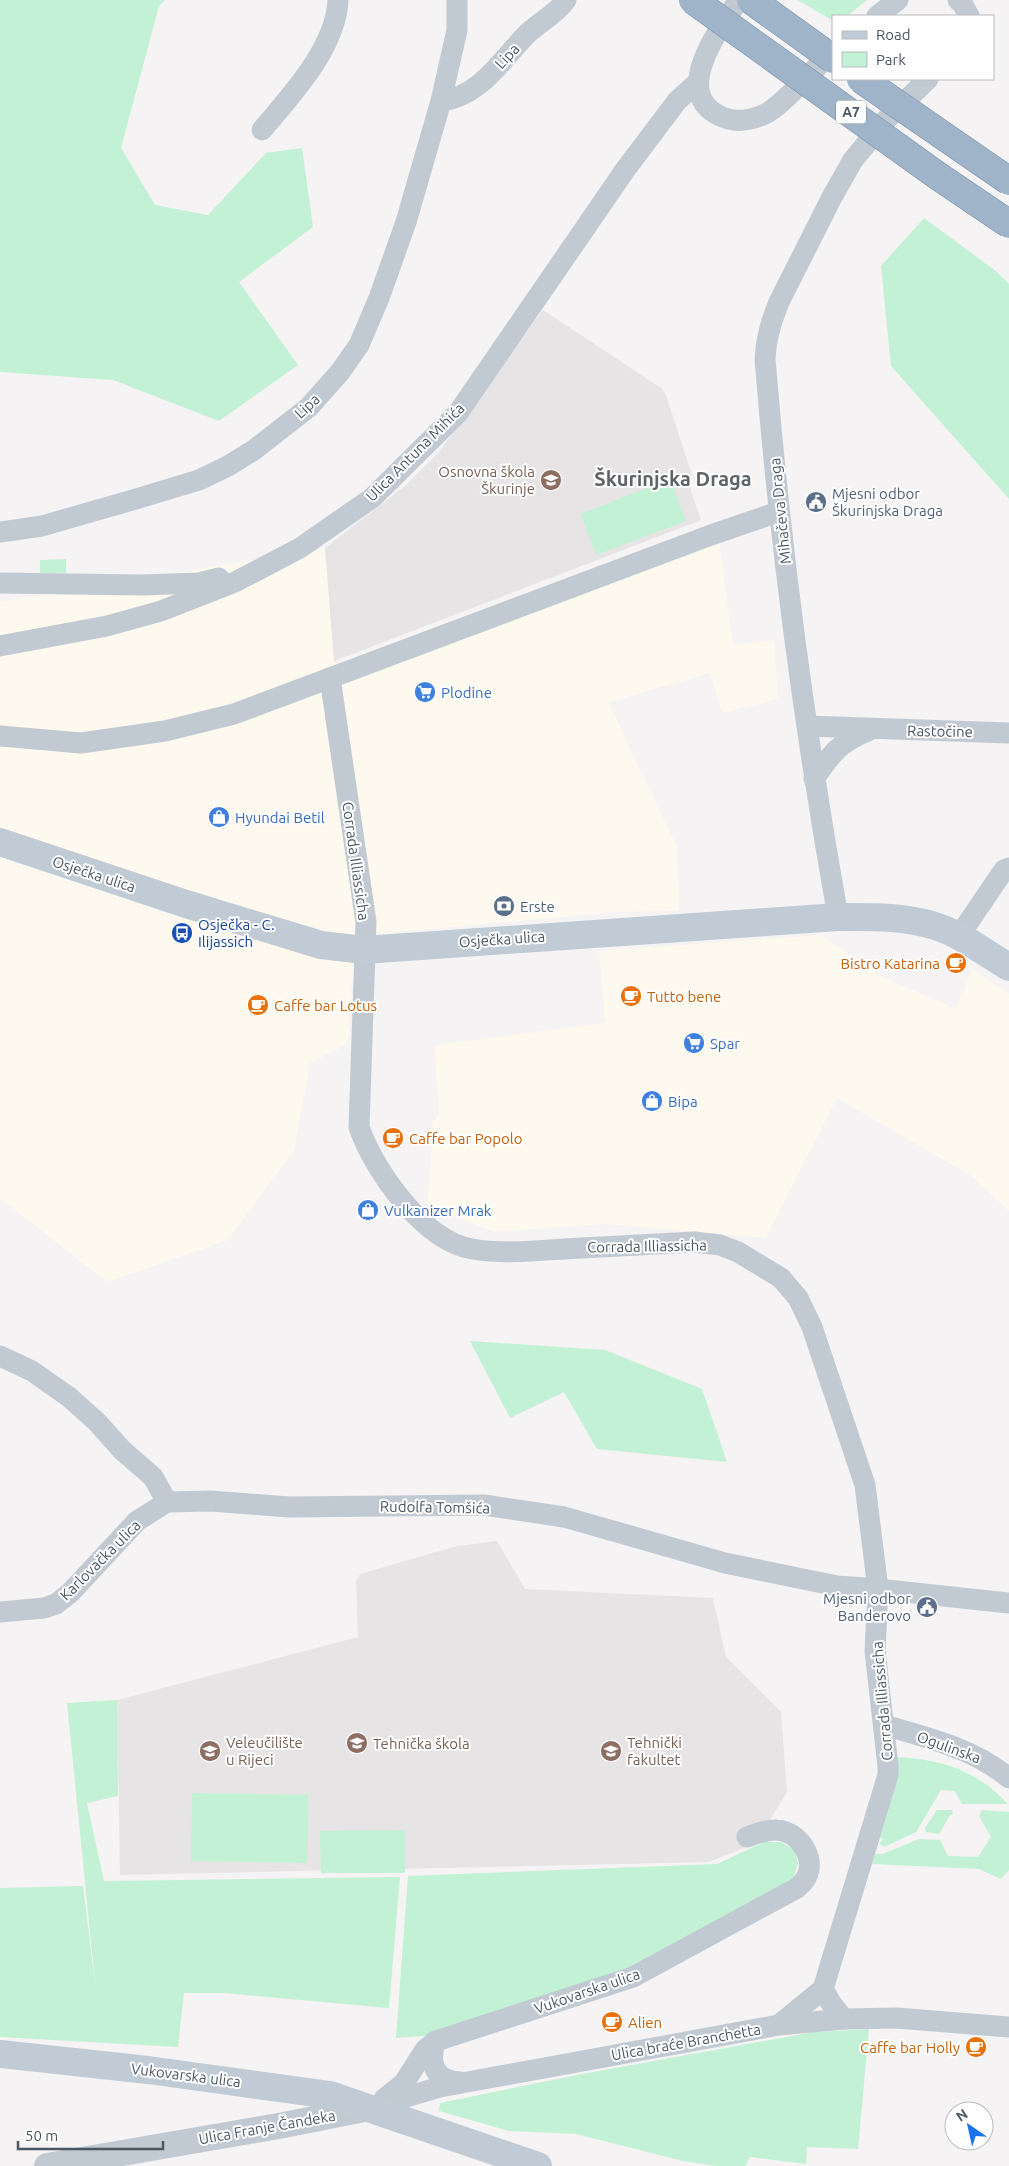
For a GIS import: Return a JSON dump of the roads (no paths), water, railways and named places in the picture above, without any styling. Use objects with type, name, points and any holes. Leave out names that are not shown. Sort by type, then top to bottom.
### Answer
[{"type":"highway","name":"A7","points":[[693,0],[938,176],[1009,224]]},
{"type":"highway","points":[[751,0],[832,57]]},
{"type":"highway","name":"A7","points":[[862,80],[1009,181]]},
{"type":"main road","name":"Osječka ulica","points":[[0,842],[177,901],[321,945],[364,950],[838,917],[886,917],[913,920],[936,926],[959,936],[1009,967]]},
{"type":"main road","name":"Vukovarska ulica","points":[[0,2054],[238,2081],[330,2095],[538,2166]]},
{"type":"street","points":[[262,130],[314,65],[328,37],[338,0]]},
{"type":"street","name":"Lipa","points":[[0,532],[42,526],[199,480],[253,451],[309,407],[340,372],[359,345],[379,298],[406,222],[441,101],[457,30],[457,0]]},
{"type":"street","name":"Lipa","points":[[441,101],[455,99],[476,87],[488,77],[529,32],[566,0]]},
{"type":"street","points":[[739,0],[708,49],[698,82],[699,94],[707,108],[728,120],[750,119],[767,113],[832,53]]},
{"type":"street","points":[[878,15],[898,0]]},
{"type":"street","points":[[958,0],[968,15]]},
{"type":"street","name":"Mihačeva Draga","points":[[838,917],[814,779],[778,512],[766,359],[770,324],[832,197],[853,160],[886,119],[927,80]]},
{"type":"street","name":"Ulica Antuna Mihića","points":[[0,646],[38,640],[125,621],[161,611],[235,582],[300,548],[372,498],[458,413],[625,170],[677,101],[698,82]]},
{"type":"street","points":[[0,736],[81,743],[165,731],[234,714],[711,535],[778,512]]},
{"type":"street","points":[[0,583],[152,585],[199,583],[228,575],[235,582]]},
{"type":"street","name":"Corrada Illiassicha","points":[[330,678],[366,922],[359,1127],[365,1145],[374,1162],[415,1216],[441,1236],[471,1249],[522,1251],[694,1242],[720,1245],[738,1252],[771,1271],[790,1287],[805,1310],[812,1327],[865,1486],[878,1589],[876,1651],[888,1752],[888,1775],[823,1989]]},
{"type":"street","name":"Rastočine","points":[[808,726],[871,730],[1009,733]]},
{"type":"street","name":"Rastočine","points":[[814,779],[838,747],[849,739],[871,730]]},
{"type":"street","points":[[959,936],[1001,874],[1009,868]]},
{"type":"street","points":[[0,1356],[32,1371],[69,1397],[97,1422],[122,1450],[153,1477],[167,1502]]},
{"type":"street","name":"Rudolfa Tomšića","points":[[167,1502],[210,1501],[289,1507],[484,1505],[564,1517],[725,1563],[837,1586],[1009,1603]]},
{"type":"street","name":"Karlovačka ulica","points":[[0,1612],[44,1608],[56,1604],[70,1593],[137,1521],[167,1502]]},
{"type":"street","name":"Ogulinska","points":[[884,1725],[961,1749],[994,1765],[1009,1778]]},
{"type":"street","name":"Vukovarska ulica","points":[[369,2108],[404,2083],[425,2050],[436,2041],[633,1977],[797,1888],[804,1881],[810,1866],[808,1855],[795,1836],[777,1830],[747,1837]]},
{"type":"street","points":[[779,2025],[823,1989],[844,2019]]},
{"type":"street","name":"Ulica braće Branchetta","points":[[369,2108],[429,2089],[779,2025],[844,2019],[896,2018],[1009,2027]]},
{"type":"street","points":[[436,2041],[432,2054],[434,2067],[439,2076],[447,2081],[464,2082]]},
{"type":"street","name":"Ulica Franje Čandeka","points":[[47,2166],[284,2126],[369,2108]]},
{"type":"place","name":"Osnovna škola Škurinje","points":[[551,480]]},
{"type":"place","name":"Mjesni odbor Škurinjska Draga","points":[[816,502]]},
{"type":"place","name":"Plodine","points":[[425,692]]},
{"type":"place","name":"Hyundai Betil","points":[[219,817]]},
{"type":"place","name":"Erste","points":[[504,906]]},
{"type":"place","name":"Osječka - C. Ilijassich","points":[[182,933]]},
{"type":"place","name":"Bistro Katarina","points":[[956,963]]},
{"type":"place","name":"Tutto bene","points":[[631,996]]},
{"type":"place","name":"Caffe bar Lotus","points":[[258,1005]]},
{"type":"place","name":"Spar","points":[[694,1043]]},
{"type":"place","name":"Bipa","points":[[652,1101]]},
{"type":"place","name":"Caffe bar Popolo","points":[[393,1138]]},
{"type":"place","name":"Vulkanizer Mrak","points":[[368,1210]]},
{"type":"place","name":"Mjesni odbor Banderovo","points":[[927,1607]]},
{"type":"place","name":"Tehnička škola","points":[[357,1743]]},
{"type":"place","name":"Veleučilište u Rijeci","points":[[210,1751]]},
{"type":"place","name":"Tehnički fakultet","points":[[611,1751]]},
{"type":"place","name":"Alien","points":[[612,2022]]},
{"type":"place","name":"Caffe bar Holly","points":[[976,2047]]},
{"type":"district","name":"Škurinjska Draga","points":[[673,478]]}]
